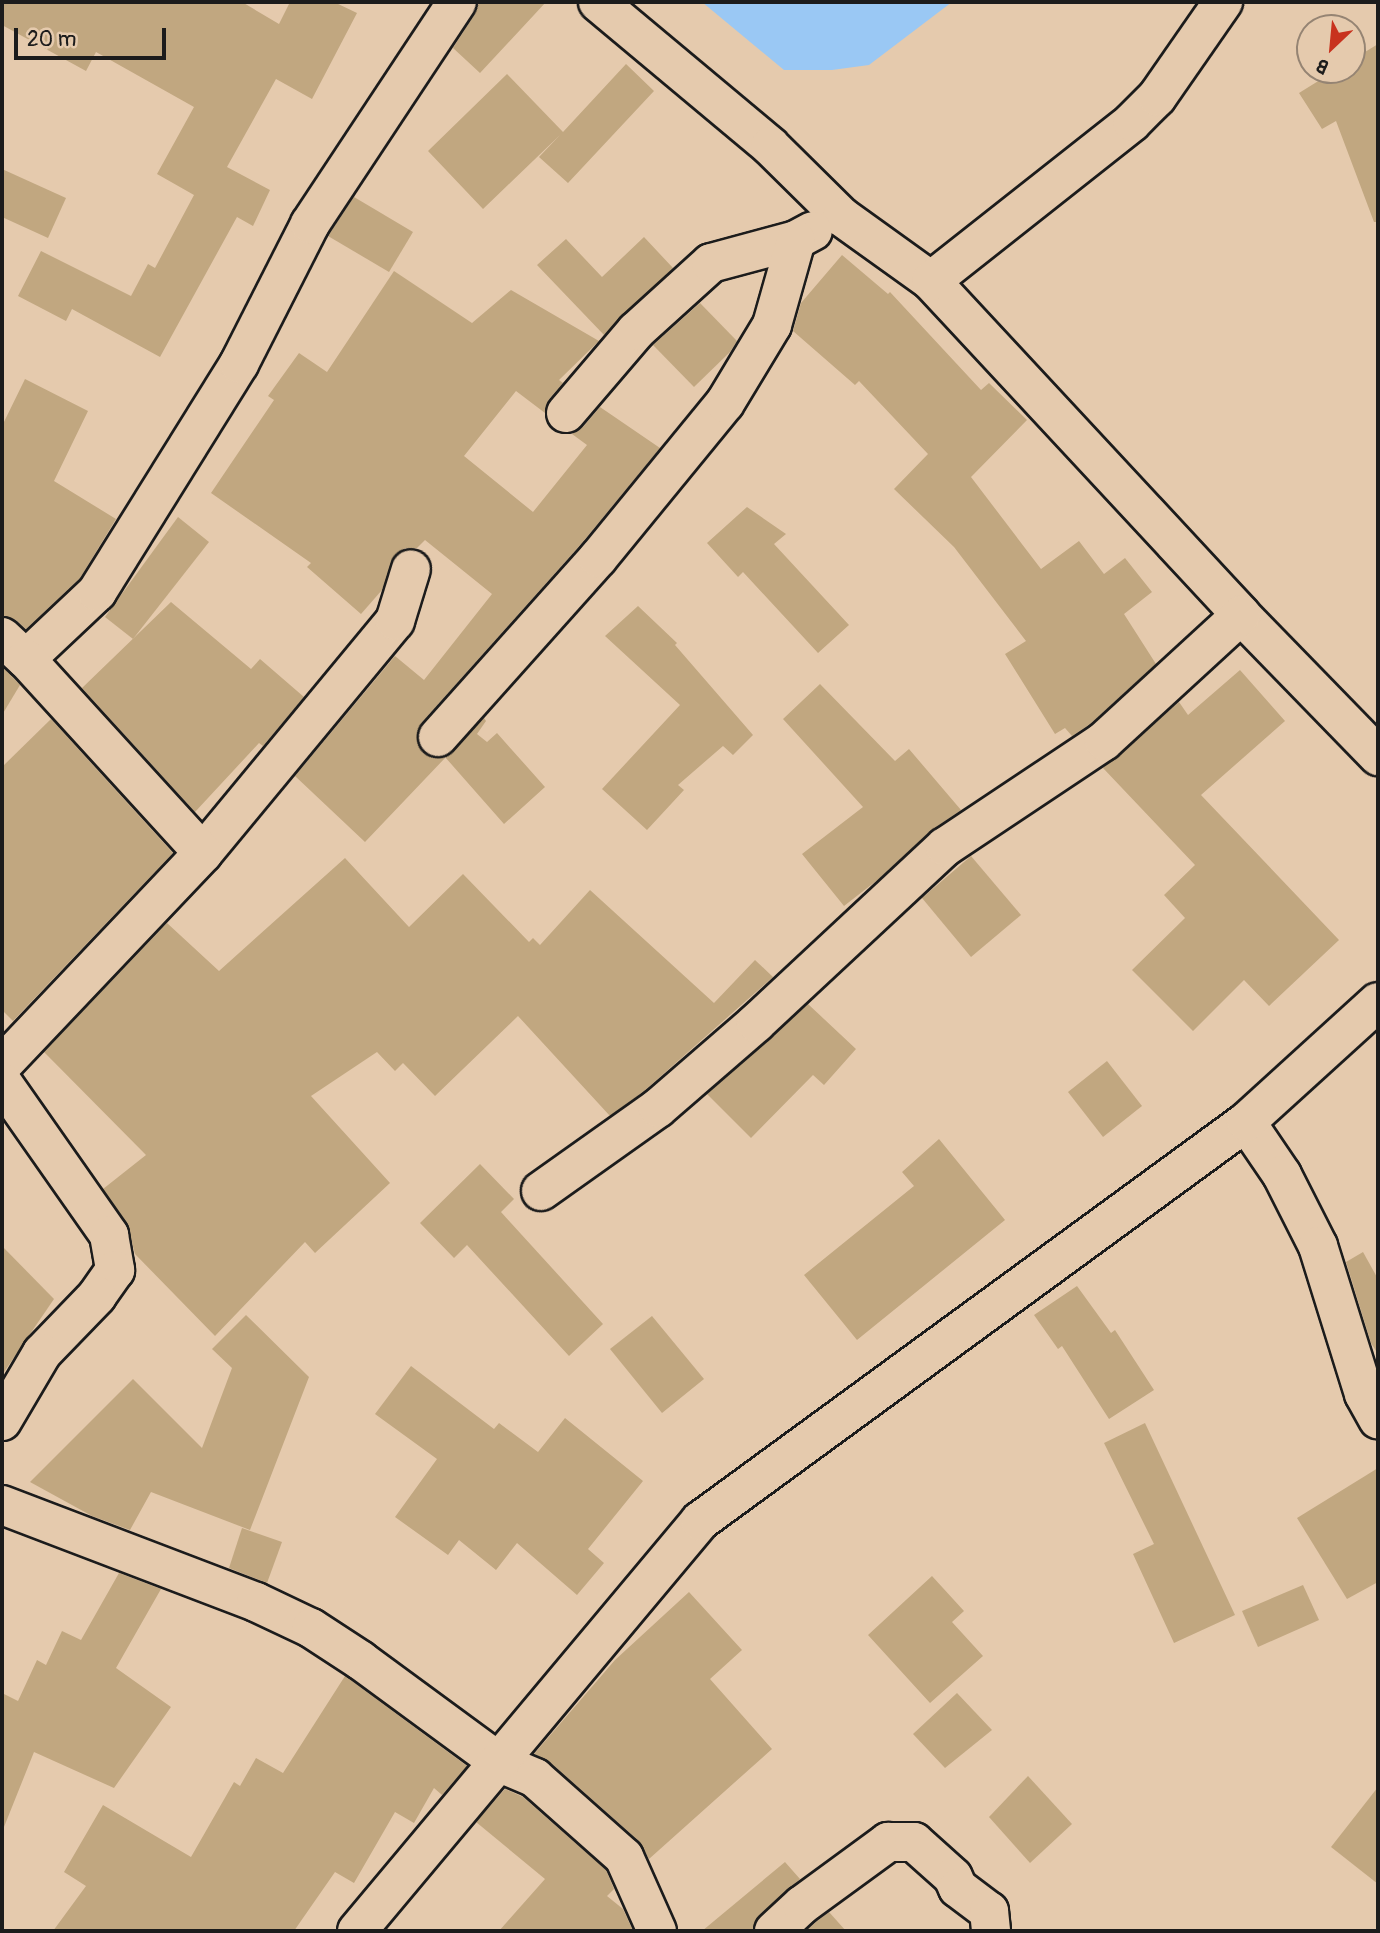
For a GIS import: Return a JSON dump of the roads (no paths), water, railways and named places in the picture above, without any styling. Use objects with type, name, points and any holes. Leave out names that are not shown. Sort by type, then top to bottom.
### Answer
[{"type":"street","points":[[203,853],[14,648],[97,592],[104,582],[239,364],[310,225],[457,2]]},
{"type":"street","points":[[598,2],[770,146],[842,217],[930,281],[1241,615],[1378,756]]},
{"type":"street","points":[[930,281],[1132,122],[1157,97],[1223,2]]},
{"type":"street","points":[[566,413],[636,331],[711,263],[796,240],[842,217]]},
{"type":"street","points":[[438,737],[598,558],[725,403],[772,325],[796,240]]},
{"type":"street","points":[[2,1065],[203,853],[395,621],[411,569]]},
{"type":"street","points":[[541,1191],[658,1108],[756,1023],[945,847],[1104,741],[1241,615]]},
{"type":"street","points":[[357,1931],[700,1521],[1246,1122],[1378,1002]]},
{"type":"street","points":[[2,1082],[109,1235],[115,1270],[97,1296],[42,1353],[2,1421]]},
{"type":"street","points":[[1246,1122],[1282,1175],[1361,1332],[1364,1394],[1378,1419]]},
{"type":"street","points":[[2,1505],[256,1601],[311,1628],[360,1660],[500,1763],[534,1778],[624,1857],[657,1931]]},
{"type":"street","points":[[775,1931],[802,1905],[888,1842],[914,1842],[953,1877],[958,1888],[989,1911],[991,1931]]},
{"type":"water","points":[[702,2],[952,2],[869,65],[832,70],[784,70]]}]
